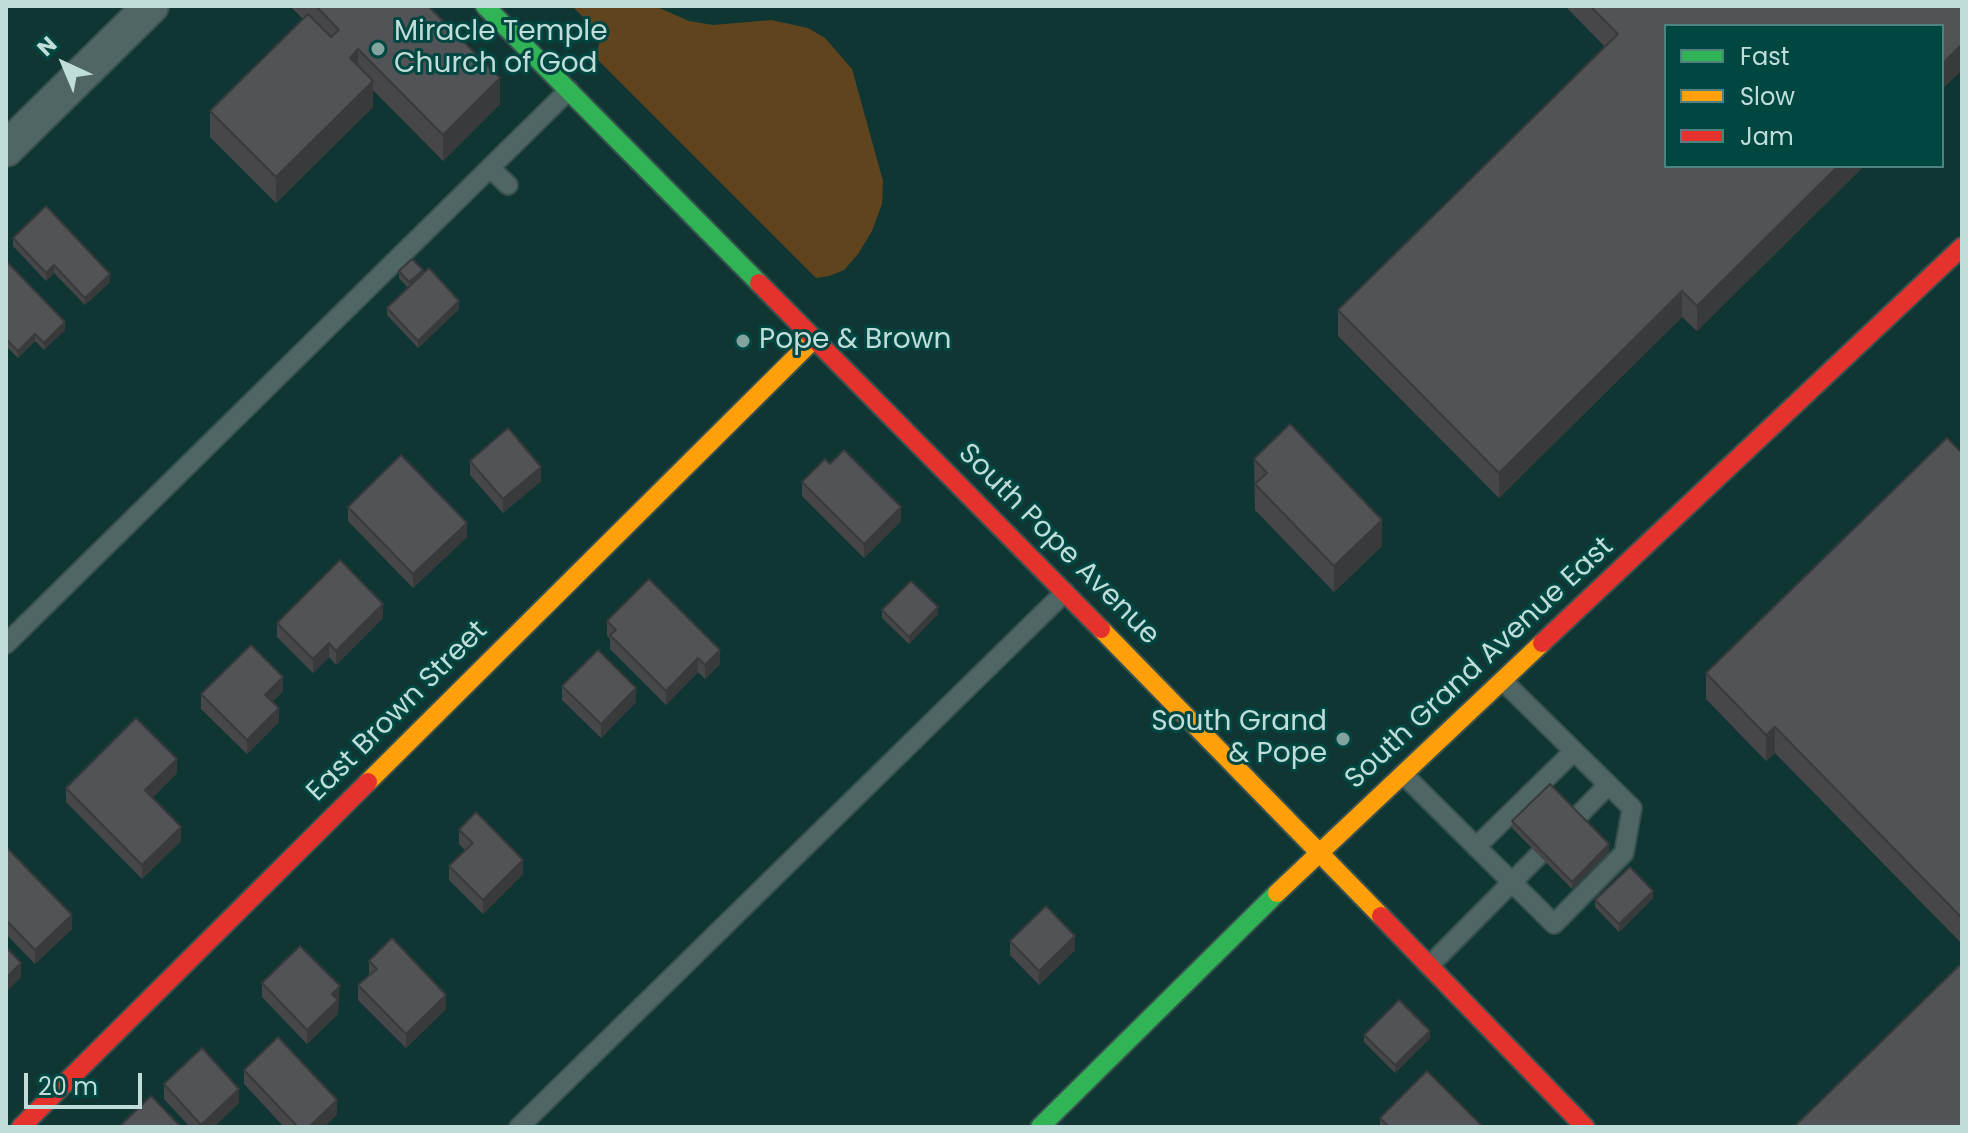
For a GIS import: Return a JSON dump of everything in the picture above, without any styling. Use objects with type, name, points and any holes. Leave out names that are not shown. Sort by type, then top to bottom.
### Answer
[{"type":"street","points":[[6,149],[151,6]]},
{"type":"street","name":"South Pope Avenue","points":[[485,6],[1065,592],[1585,1127]]},
{"type":"street","name":"South Grand Avenue East","points":[[1040,1127],[1320,853],[1962,247]]},
{"type":"street","name":"East Brown Street","points":[[21,1127],[815,338]]},
{"type":"lane","points":[[6,644],[569,90]]},
{"type":"lane","points":[[490,168],[508,185]]},
{"type":"lane","points":[[519,1127],[1065,592]]},
{"type":"lane","points":[[1403,774],[1554,924],[1624,853],[1632,808],[1503,681]]},
{"type":"lane","points":[[1476,847],[1573,752]]},
{"type":"lane","points":[[1576,818],[1608,785]]},
{"type":"lane","points":[[1429,966],[1539,855]]},
{"type":"lane","points":[[1554,1127],[1570,1111]]},
{"type":"shaded area","points":[[572,6],[655,6],[689,21],[713,25],[771,20],[808,28],[825,38],[852,69],[883,181],[882,204],[872,231],[844,270],[816,278],[596,58],[601,35]]},
{"type":"building","points":[[316,6],[428,6],[500,78],[443,135],[358,49],[350,58],[373,81],[276,177],[210,111],[308,14],[331,37],[339,30]]},
{"type":"building","points":[[1590,6],[1962,6],[1962,44],[1944,62],[1944,24],[1664,24],[1664,168],[1836,168],[1697,306],[1682,291],[1499,473],[1338,310],[1618,34]]},
{"type":"building","points":[[46,206],[110,274],[85,298],[54,265],[46,273],[13,238]]},
{"type":"building","points":[[412,259],[423,270],[409,282],[399,271]]},
{"type":"building","points":[[6,261],[65,322],[44,343],[35,334],[18,351],[6,339]]},
{"type":"building","points":[[429,268],[459,301],[418,341],[387,308]]},
{"type":"building","points":[[1290,424],[1382,520],[1334,566],[1255,484],[1267,473],[1254,459]]},
{"type":"building","points":[[508,428],[541,467],[503,499],[470,461]]},
{"type":"building","points":[[1947,438],[1962,453],[1962,918],[1775,727],[1766,735],[1706,673]]},
{"type":"building","points":[[844,450],[901,507],[864,544],[802,482],[825,459],[830,464]]},
{"type":"building","points":[[401,455],[467,523],[413,574],[348,507]]},
{"type":"building","points":[[340,560],[383,604],[336,651],[329,643],[313,659],[277,623]]},
{"type":"building","points":[[649,579],[720,650],[705,665],[698,658],[666,691],[610,635],[616,630],[607,621]]},
{"type":"building","points":[[911,581],[938,607],[909,637],[882,610]]},
{"type":"building","points":[[251,645],[283,677],[265,695],[279,708],[247,740],[201,694]]},
{"type":"building","points":[[598,650],[636,688],[601,724],[562,686]]},
{"type":"building","points":[[136,718],[177,759],[145,790],[181,827],[142,865],[66,788]]},
{"type":"building","points":[[1550,784],[1609,844],[1572,882],[1512,821]]},
{"type":"building","points":[[476,812],[523,860],[483,900],[449,866],[473,843],[459,830]]},
{"type":"building","points":[[8,849],[72,915],[35,950],[6,920]]},
{"type":"building","points":[[1630,867],[1653,891],[1619,924],[1595,900]]},
{"type":"building","points":[[1046,906],[1075,936],[1039,971],[1010,941]]},
{"type":"building","points":[[392,938],[446,995],[406,1034],[358,985],[377,969],[369,961]]},
{"type":"building","points":[[300,946],[340,986],[332,994],[338,1000],[307,1030],[262,983]]},
{"type":"building","points":[[6,947],[21,963],[6,978]]},
{"type":"building","points":[[1962,963],[1962,1127],[1794,1127]]},
{"type":"building","points":[[1399,1000],[1430,1031],[1395,1065],[1364,1035]]},
{"type":"building","points":[[278,1037],[337,1100],[309,1127],[298,1127],[244,1070]]},
{"type":"building","points":[[202,1048],[239,1089],[201,1125],[164,1084]]},
{"type":"building","points":[[1427,1071],[1483,1127],[1389,1127],[1380,1118]]},
{"type":"building","points":[[151,1096],[181,1127],[119,1127]]},
{"type":"traffic: fast","points":[[485,6],[759,283]]},
{"type":"traffic: fast","points":[[1040,1127],[1277,893]]},
{"type":"traffic: slow","points":[[368,782],[815,338]]},
{"type":"traffic: slow","points":[[1101,629],[1381,916]]},
{"type":"traffic: slow","points":[[1277,893],[1542,643]]},
{"type":"traffic: jam","points":[[1542,643],[1962,247]]},
{"type":"traffic: jam","points":[[759,283],[1101,629]]},
{"type":"traffic: jam","points":[[21,1127],[368,782]]},
{"type":"traffic: jam","points":[[1381,916],[1585,1127]]},
{"type":"place","name":"Miracle Temple Church of God","points":[[378,49]]},
{"type":"place","name":"Pope & Brown","points":[[743,341]]},
{"type":"place","name":"South Grand & Pope","points":[[1343,739]]}]
